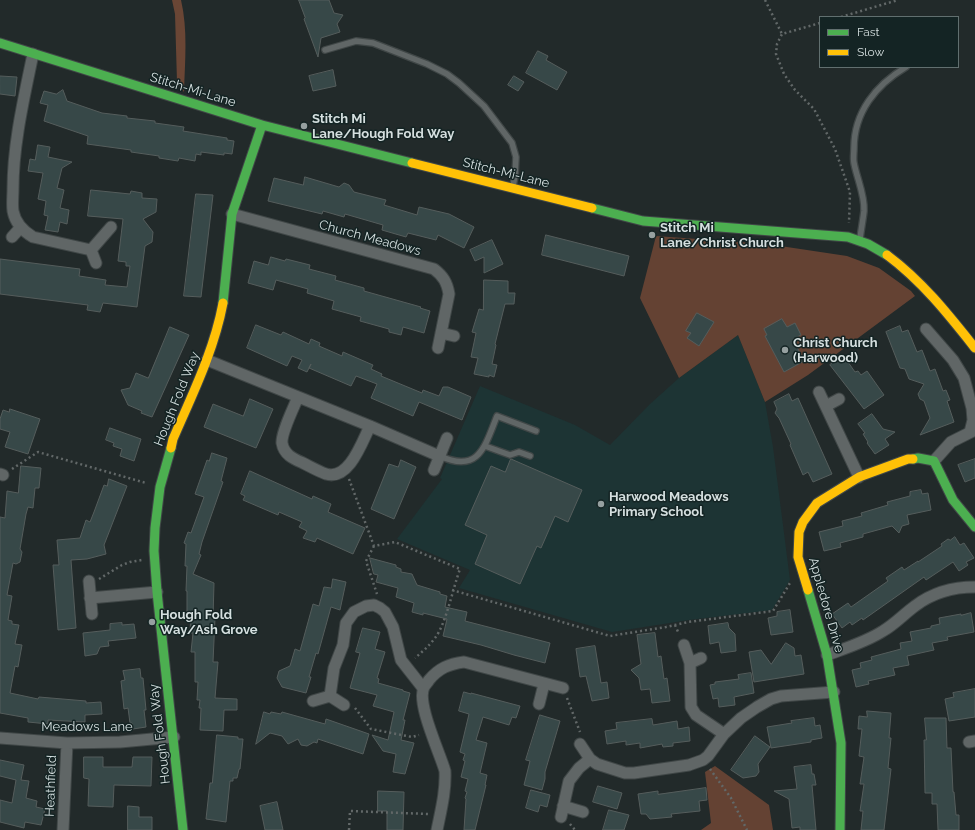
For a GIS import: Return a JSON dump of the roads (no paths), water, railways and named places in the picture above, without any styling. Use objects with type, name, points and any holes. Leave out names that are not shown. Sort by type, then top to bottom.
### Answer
[{"type":"street","name":"Stitch-Mi-Lane","points":[[0,43],[262,125],[643,221],[848,237],[860,240],[877,248],[911,274],[934,298],[975,348]]},
{"type":"street","points":[[33,54],[23,105],[13,172],[13,211],[21,227],[25,232],[33,237],[91,250]]},
{"type":"street","name":"Hough Fold Way","points":[[183,830],[157,592],[155,528],[160,487],[173,439],[207,360],[221,316],[224,302],[232,214],[262,125]]},
{"type":"street","name":"Church Meadows","points":[[232,214],[434,269],[445,279],[449,294],[438,348]]},
{"type":"street","points":[[91,250],[111,226]]},
{"type":"street","points":[[12,237],[21,227]]},
{"type":"street","points":[[91,250],[96,263]]},
{"type":"street","points":[[926,329],[953,360],[964,378],[972,408],[973,431],[951,442],[934,461],[953,500],[975,527]]},
{"type":"street","points":[[441,333],[454,336]]},
{"type":"street","points":[[207,360],[370,426],[439,456]]},
{"type":"street","points":[[820,392],[859,477]]},
{"type":"street","points":[[298,397],[284,434],[282,444],[284,450],[292,458],[326,474],[333,474],[346,469],[370,426]]},
{"type":"street","points":[[826,406],[838,399]]},
{"type":"street","points":[[434,470],[447,438]]},
{"type":"street","name":"Appledore Drive","points":[[840,830],[841,743],[834,692],[827,655],[798,557],[799,532],[803,522],[816,503],[859,477],[908,458],[934,461]]},
{"type":"street","points":[[89,581],[92,614]]},
{"type":"street","points":[[827,655],[880,633],[915,606],[934,594],[950,590],[975,587]]},
{"type":"street","points":[[90,598],[157,592]]},
{"type":"street","points":[[330,696],[334,668],[344,645],[346,623],[360,608],[374,605],[380,608],[385,612],[393,627],[401,660],[423,688],[425,713],[445,771],[445,781],[437,830]]},
{"type":"street","points":[[684,645],[690,663],[691,707],[696,715],[724,734]]},
{"type":"street","points":[[690,663],[701,658]]},
{"type":"street","points":[[423,688],[436,671],[450,664],[464,662],[563,688]]},
{"type":"street","points":[[539,704],[544,684]]},
{"type":"street","points":[[580,744],[590,759],[602,766],[616,771],[634,773],[688,765],[703,760],[713,751],[724,734],[741,718],[757,706],[771,699],[781,696],[834,692]]},
{"type":"street","points":[[313,701],[330,696],[344,705]]},
{"type":"street","name":"Meadows Lane","points":[[0,738],[67,743],[120,742],[174,737]]},
{"type":"street","name":"Heathfield","points":[[63,830],[67,743]]},
{"type":"street","points":[[583,812],[562,812],[569,781],[579,768],[590,759]]},
{"type":"lane","points":[[325,50],[356,41],[373,43],[427,64],[446,74],[484,106],[512,143],[516,157],[515,176],[512,188]]},
{"type":"lane","points":[[860,240],[864,210],[862,192],[854,162],[854,136],[858,118],[872,95],[892,75],[904,68]]},
{"type":"lane","points":[[439,456],[450,460],[463,462],[470,460],[481,452],[485,446],[497,416],[536,431]]},
{"type":"lane","points":[[485,446],[510,456],[519,452],[530,456]]},
{"type":"place","name":"Stitch Mi Lane/Hough Fold Way","points":[[304,126]]},
{"type":"place","name":"Stitch Mi Lane/Christ Church","points":[[652,235]]},
{"type":"place","name":"Christ Church (Harwood)","points":[[785,350]]},
{"type":"place","name":"Harwood Meadows Primary School","points":[[601,504]]},
{"type":"place","name":"Hough Fold Way/Ash Grove","points":[[152,622]]}]
